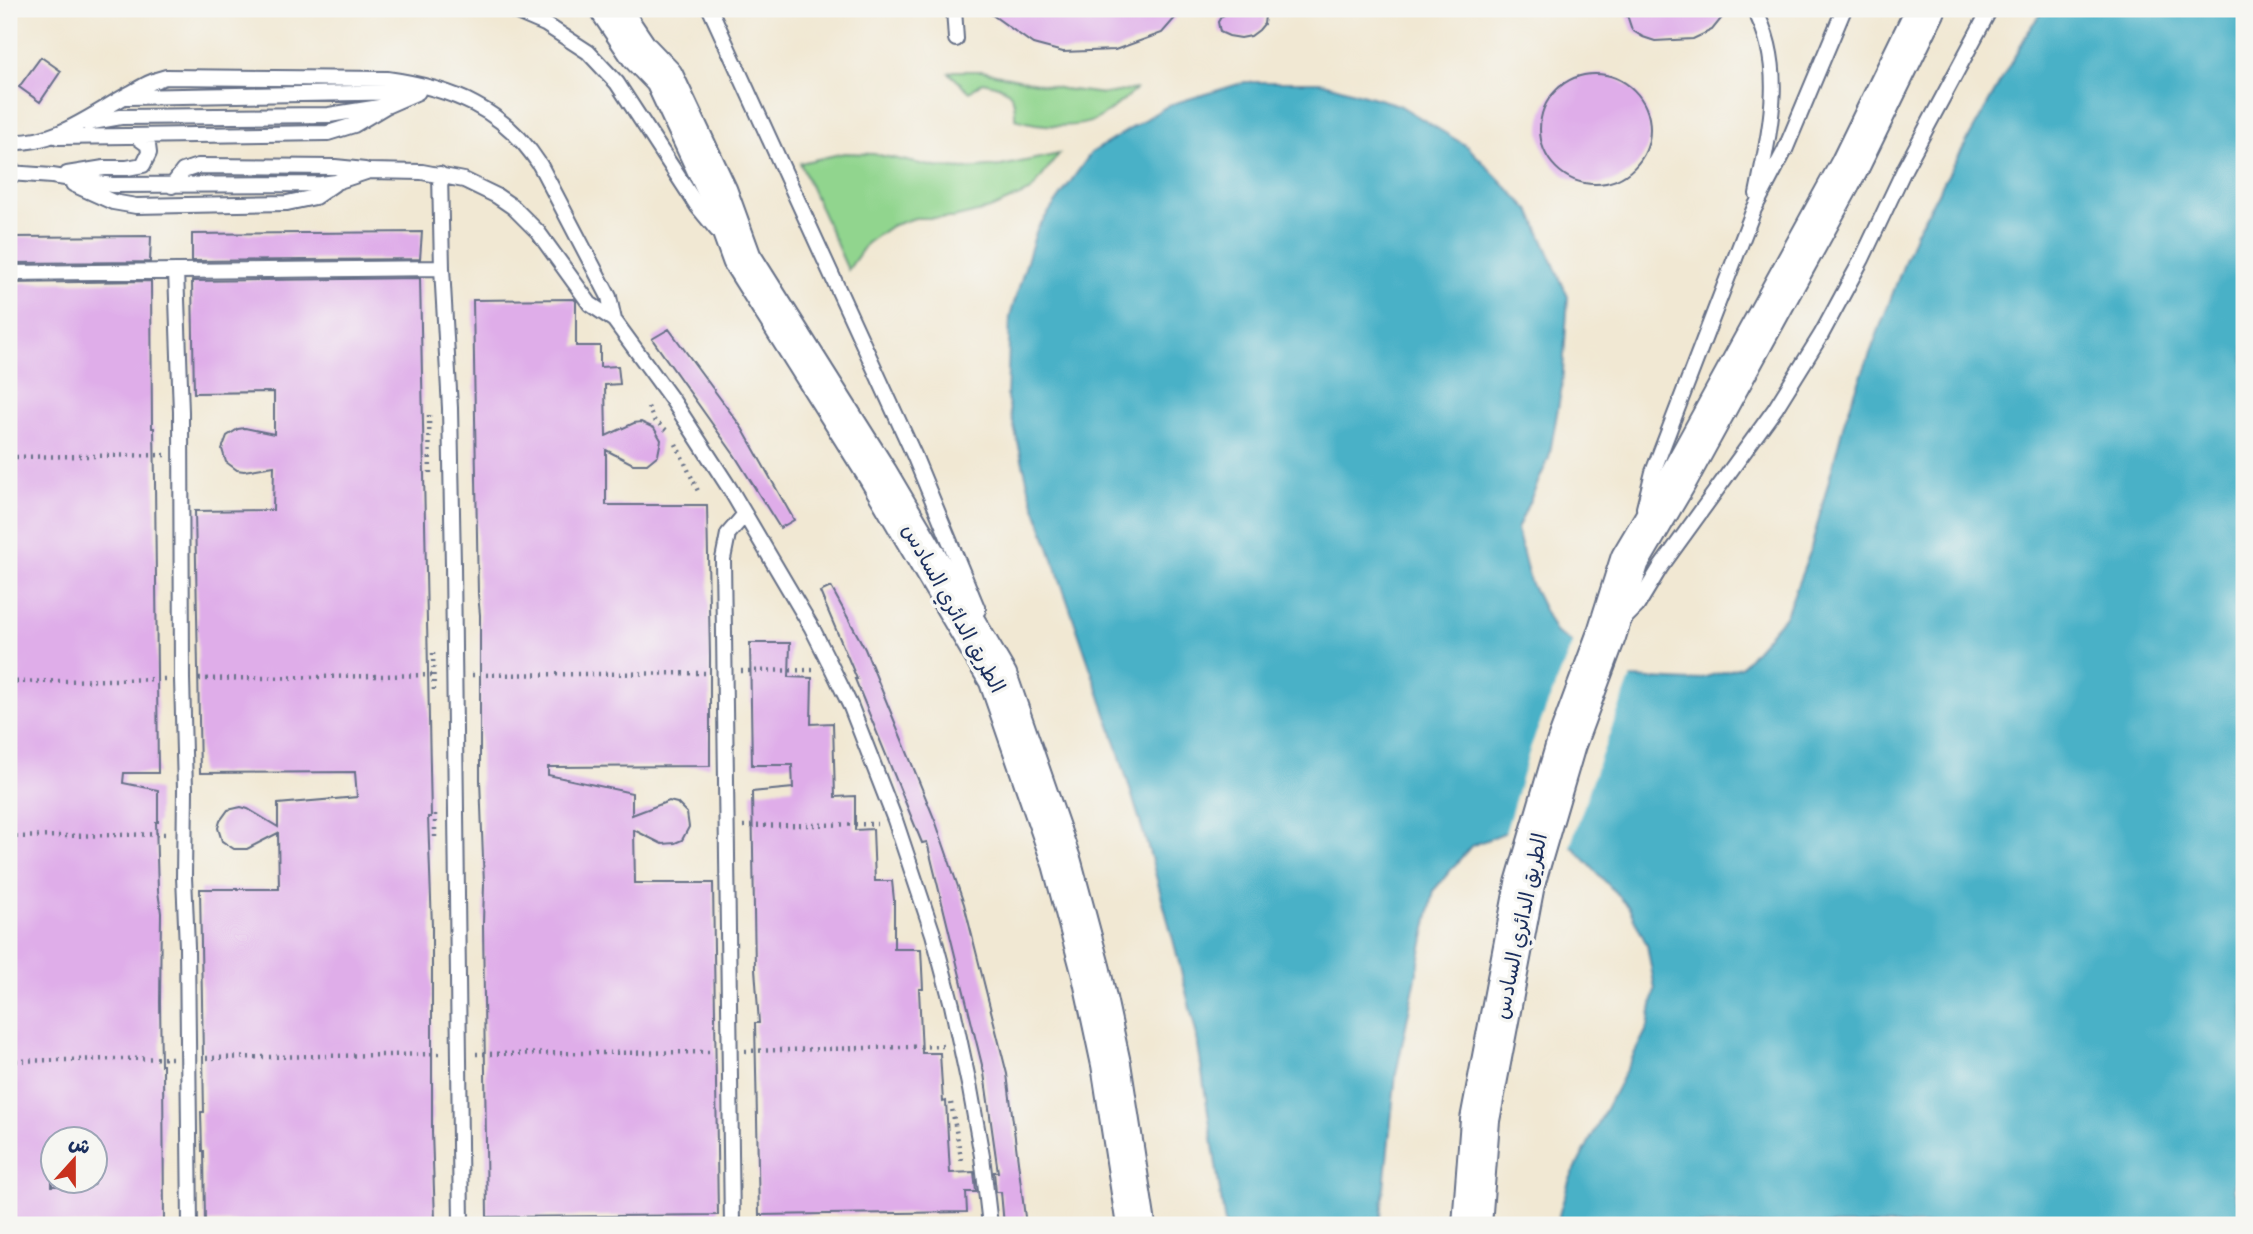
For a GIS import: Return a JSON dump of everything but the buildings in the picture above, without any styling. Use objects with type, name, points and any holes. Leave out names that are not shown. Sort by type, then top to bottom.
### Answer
[{"type":"highway","name":"الطريق الدائري السادس","points":[[1472,1225],[1480,1120],[1525,884],[1566,744],[1602,647],[1630,560],[1676,482],[1849,167],[1926,9]]},
{"type":"highway","name":"الطريق الدائري السادس","points":[[613,15],[639,52],[664,78],[718,193],[742,259],[891,497],[998,678],[1062,863],[1091,971],[1111,1064],[1136,1225]]},
{"type":"lane","points":[[510,9],[567,37],[596,60],[617,83],[698,207],[742,259]]},
{"type":"lane","points":[[954,9],[956,39]]},
{"type":"lane","points":[[1754,9],[1768,47],[1773,74],[1773,98],[1754,209]]},
{"type":"lane","points":[[1630,560],[1653,472],[1754,209],[1785,150],[1843,9]]},
{"type":"lane","points":[[1602,647],[1637,606],[1660,568],[1775,409],[1821,335],[1862,259],[1905,168],[1990,9]]},
{"type":"lane","points":[[713,14],[914,455],[980,617],[998,678]]},
{"type":"lane","points":[[648,41],[664,78]]},
{"type":"lane","points":[[46,138],[77,125],[158,79],[177,76],[387,79],[478,105],[498,117],[529,147],[608,297],[614,320]]},
{"type":"lane","points":[[9,142],[46,138],[328,133],[354,125],[386,106],[424,90]]},
{"type":"lane","points":[[77,125],[121,117],[329,115],[386,106]]},
{"type":"lane","points":[[52,176],[143,165],[149,153],[148,145],[137,137]]},
{"type":"lane","points":[[172,186],[183,171],[198,166],[335,167],[440,174],[464,180],[513,206],[538,232],[590,304],[614,320],[673,401],[745,514],[812,628],[851,707],[895,820],[933,934],[961,1044],[982,1156],[990,1225]]},
{"type":"lane","points":[[9,173],[52,176],[111,186],[172,186],[298,185],[336,182],[369,171]]},
{"type":"lane","points":[[440,174],[450,408],[461,1225]]},
{"type":"lane","points":[[52,176],[113,202],[136,206],[302,201],[315,197],[336,182]]},
{"type":"lane","points":[[9,273],[442,268]]},
{"type":"lane","points":[[176,271],[181,455],[190,1225]]},
{"type":"lane","points":[[732,1225],[724,544],[730,529],[745,514]]},
{"type":"path","points":[[648,407],[657,423],[673,436],[698,491]]},
{"type":"path","points":[[9,457],[181,455]]},
{"type":"path","points":[[806,660],[816,681]]},
{"type":"path","points":[[9,682],[812,670],[830,662]]},
{"type":"path","points":[[873,814],[881,835]]},
{"type":"path","points":[[727,827],[877,824],[895,820]]},
{"type":"path","points":[[9,837],[185,834]]},
{"type":"path","points":[[939,1033],[944,1053]]},
{"type":"path","points":[[9,1061],[730,1051],[961,1044]]},
{"type":"path","points":[[949,1090],[960,1157],[966,1169]]},
{"type":"green space","points":[[982,71],[1063,89],[1105,94],[1137,89],[1089,122],[1068,126],[1034,124],[1015,119],[1014,102],[1009,92],[982,82],[970,92],[949,73]]},
{"type":"green space","points":[[844,153],[874,154],[935,167],[964,169],[1001,166],[1059,154],[1031,191],[990,209],[953,218],[915,218],[891,226],[867,243],[848,270],[800,163]]},
{"type":"water","points":[[2045,9],[2244,9],[2244,1082],[2234,1189],[2244,1225],[1556,1225],[1569,1181],[1648,1027],[1655,989],[1647,945],[1628,906],[1574,848],[1519,827],[1471,846],[1434,890],[1396,1074],[1380,1225],[1225,1225],[1196,1032],[1175,947],[1113,734],[1030,492],[1007,398],[1010,316],[1037,229],[1091,153],[1169,105],[1245,82],[1320,82],[1399,105],[1468,147],[1531,212],[1568,297],[1562,386],[1549,458],[1517,529],[1530,582],[1555,632],[1631,678],[1691,681],[1741,667],[1786,615],[1810,552],[1845,419],[1916,232],[2032,25]]},
{"type":"pier","points":[[1574,639],[1632,674],[1569,850],[1519,831],[1504,837],[1531,746]]}]
